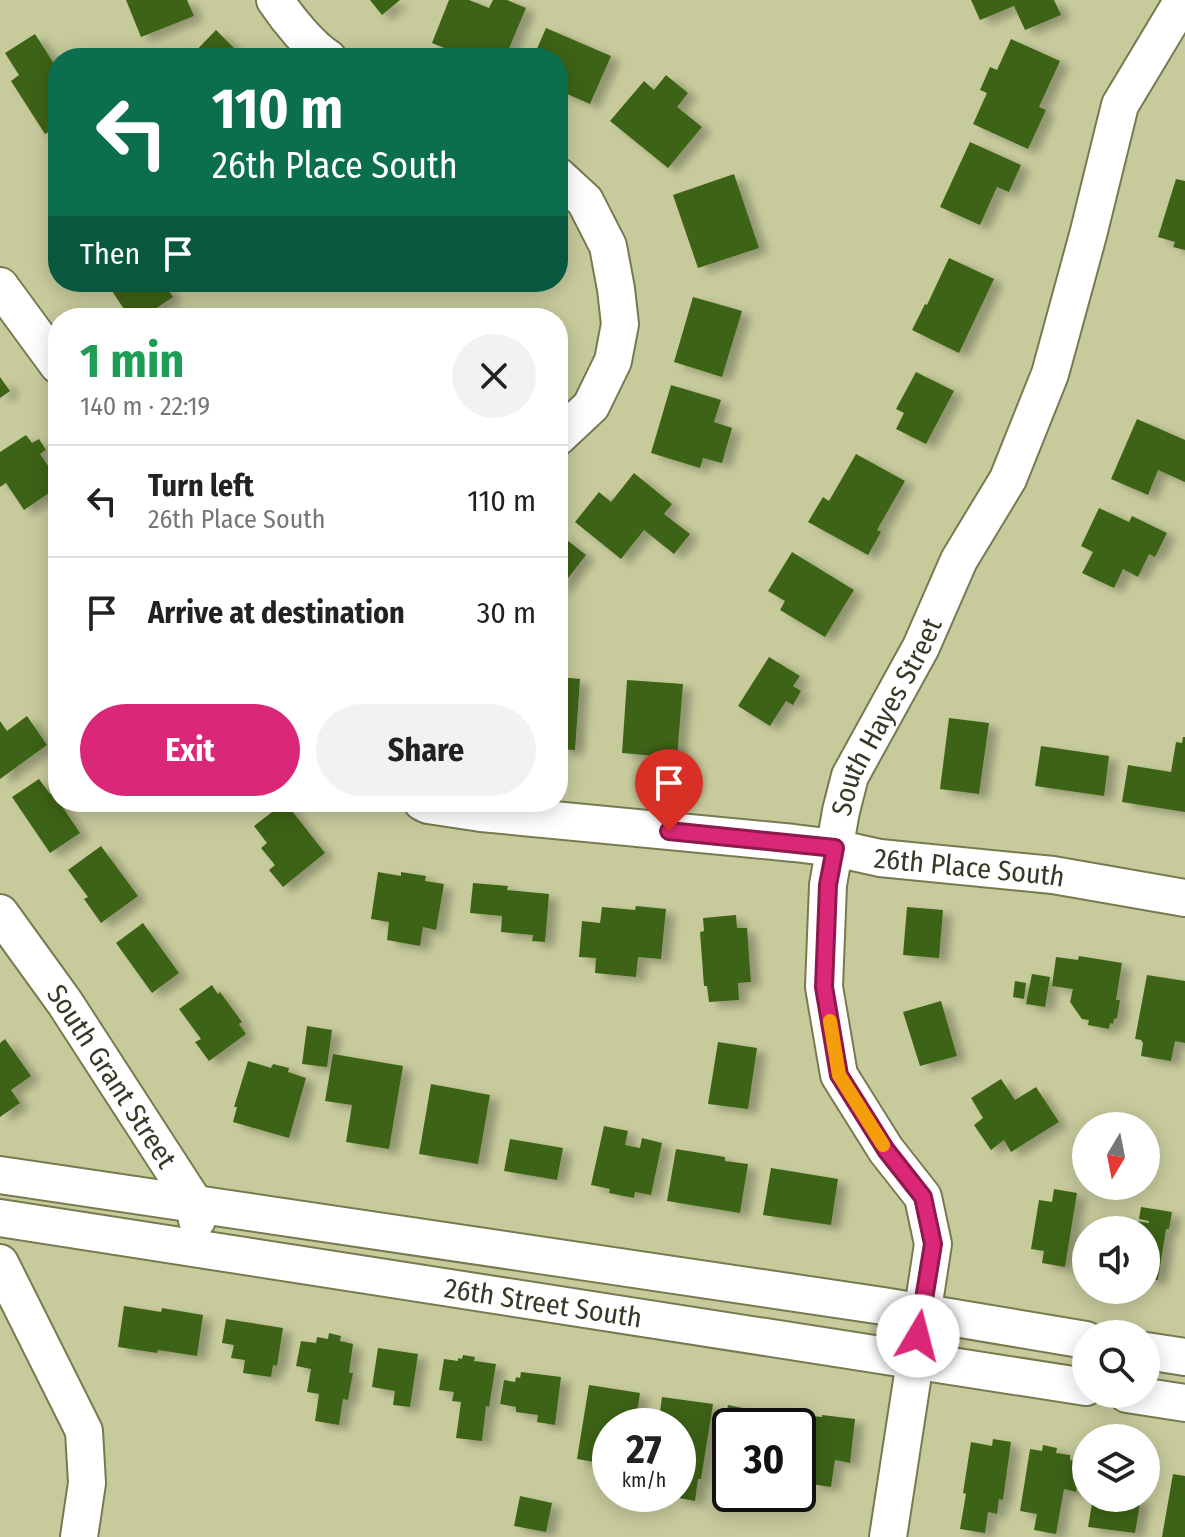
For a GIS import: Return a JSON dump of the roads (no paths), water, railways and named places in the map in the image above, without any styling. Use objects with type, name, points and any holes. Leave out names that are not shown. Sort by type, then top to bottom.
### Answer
[{"type":"street","points":[[275,0],[315,48]]},
{"type":"street","name":"South Hayes Street","points":[[888,1537],[933,1244],[923,1197],[886,1150],[839,1075],[824,987],[828,885],[841,811],[850,776],[921,647],[959,560],[1008,479],[1050,374],[1120,105],[1177,9]]},
{"type":"street","points":[[568,185],[585,201],[608,246],[620,324],[613,361],[591,406],[568,428]]},
{"type":"street","points":[[0,286],[48,351]]},
{"type":"street","name":"26th Place South","points":[[474,812],[835,848],[880,858],[1053,875],[1185,898]]},
{"type":"street","name":"South Grant Street","points":[[0,913],[65,1003],[195,1204],[199,1248]]},
{"type":"street","name":"26th Street South","points":[[0,1175],[1072,1338]]},
{"type":"street","name":"26th Street South","points":[[0,1218],[1072,1385]]},
{"type":"street","points":[[0,1263],[84,1431],[87,1483],[79,1537]]},
{"type":"street","points":[[1160,1353],[1185,1357]]},
{"type":"street","points":[[1160,1399],[1185,1403]]}]
